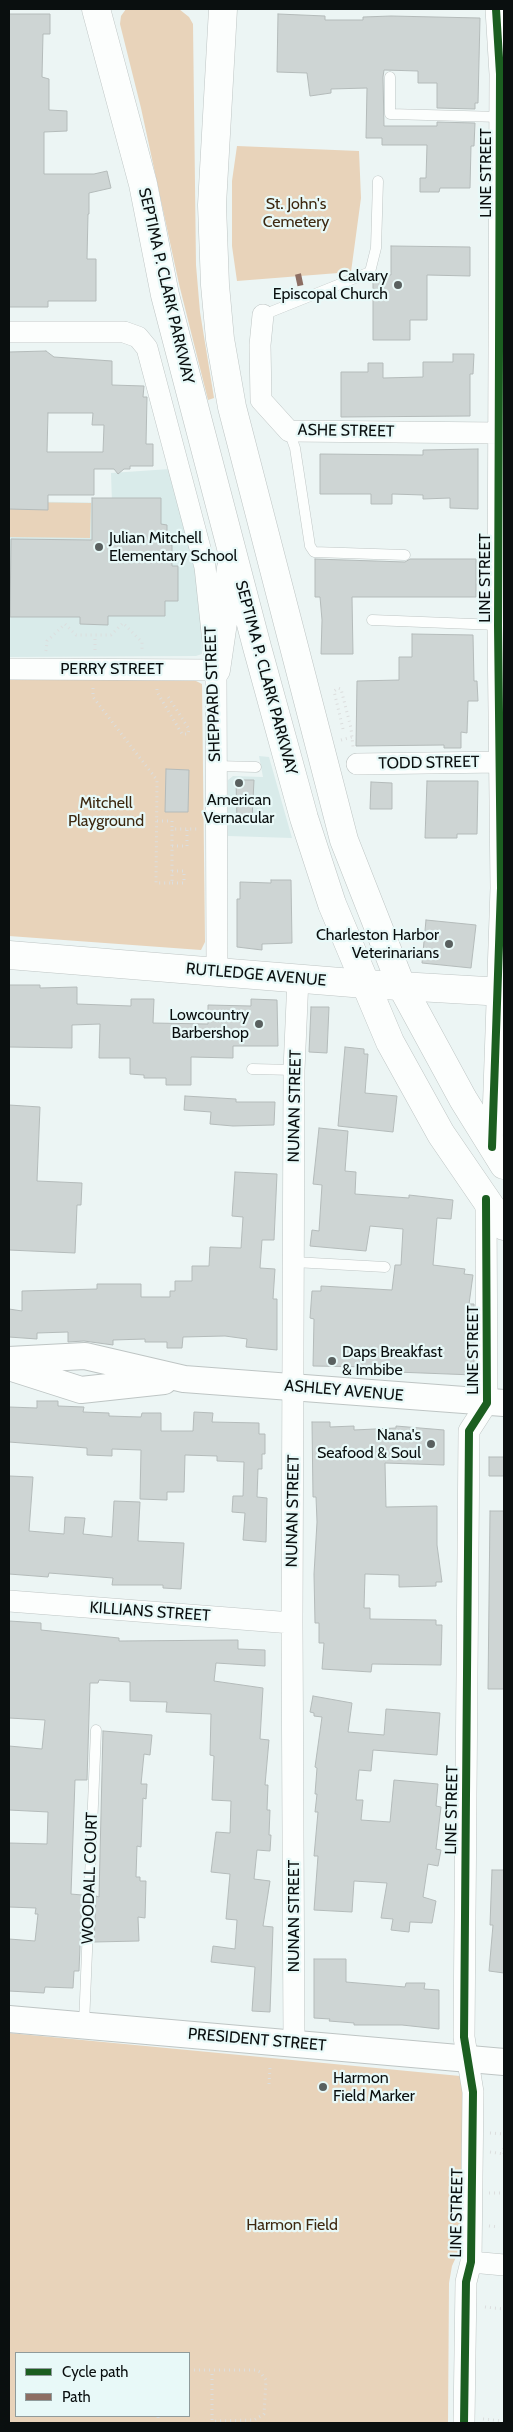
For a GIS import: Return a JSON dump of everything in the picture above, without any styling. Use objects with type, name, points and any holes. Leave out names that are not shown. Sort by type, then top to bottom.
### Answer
[{"type":"main road","name":"SEPTIMA P. CLARK PARKWAY","points":[[96,9],[143,184],[165,295],[233,555],[304,818],[332,904],[390,1042],[441,1134],[504,1226]]},
{"type":"main road","name":"SEPTIMA P. CLARK PARKWAY","points":[[223,9],[212,205],[214,285],[220,339],[232,407],[344,840],[401,985],[463,1099],[498,1156]]},
{"type":"main road","points":[[216,670],[233,555]]},
{"type":"main road","name":"RUTLEDGE AVENUE","points":[[9,955],[365,984],[501,992]]},
{"type":"street","name":"LINE STREET","points":[[496,9],[502,74],[500,116],[502,252],[499,434],[502,456],[498,625],[502,684],[500,762],[501,992],[498,1156]]},
{"type":"street","name":"ASHE STREET","points":[[263,315],[260,345],[261,400],[289,431],[499,434]]},
{"type":"street","name":"SHEPPARD STREET","points":[[9,332],[124,332],[138,337],[147,348],[205,567],[216,670],[217,972]]},
{"type":"street","name":"PERRY STREET","points":[[9,669],[216,670]]},
{"type":"street","name":"TODD STREET","points":[[356,758],[500,762]]},
{"type":"street","name":"NUNAN STREET","points":[[294,2044],[292,1623],[294,1070],[298,978]]},
{"type":"street","name":"LINE STREET","points":[[474,2421],[466,2282],[471,2262],[473,2092],[464,2037],[469,1431],[495,1403],[486,1199]]},
{"type":"street","name":"ASHLEY AVENUE","points":[[9,1360],[85,1356],[184,1379],[495,1403]]},
{"type":"street","name":"ASHLEY AVENUE","points":[[9,1367],[81,1390],[184,1379]]},
{"type":"street","name":"KILLIANS STREET","points":[[9,1601],[292,1623]]},
{"type":"street","name":"PRESIDENT STREET","points":[[9,2019],[504,2062]]},
{"type":"street","points":[[471,2262],[504,2265]]},
{"type":"lane","points":[[390,77],[390,114],[500,116]]},
{"type":"lane","points":[[263,315],[370,272],[376,248],[378,181]]},
{"type":"lane","points":[[289,431],[294,448],[310,546],[314,552],[404,555]]},
{"type":"lane","points":[[372,620],[498,625]]},
{"type":"lane","points":[[216,766],[256,767]]},
{"type":"lane","points":[[252,1069],[294,1070]]},
{"type":"lane","points":[[294,1262],[385,1267]]},
{"type":"lane","name":"WOODALL COURT","points":[[84,2025],[96,1730]]},
{"type":"path","points":[[46,652],[46,641],[65,624],[76,635],[112,635],[122,624],[142,642],[142,651]]},
{"type":"path","points":[[94,651],[95,635]]},
{"type":"path","points":[[93,687],[93,697],[156,780],[156,883],[184,883],[184,871],[172,871]]},
{"type":"path","points":[[157,687],[157,692],[182,734],[188,734],[189,729],[167,695]]},
{"type":"path","points":[[343,729],[334,691],[338,688],[341,689],[356,758]]},
{"type":"path","points":[[338,741],[352,737]]},
{"type":"path","points":[[156,820],[172,821],[172,883]]},
{"type":"path","points":[[172,829],[198,829]]},
{"type":"path","points":[[172,846],[187,846],[187,829]]},
{"type":"path","points":[[269,2084],[270,2067]]},
{"type":"path","points":[[485,2132],[504,2134]]},
{"type":"path","points":[[485,2152],[504,2154],[504,2146]]},
{"type":"path","points":[[484,2307],[504,2309]]},
{"type":"path","points":[[194,2370],[212,2370],[255,2370],[260,2372],[266,2380],[264,2414],[254,2420],[212,2421],[212,2370]]},
{"type":"path","points":[[474,2421],[504,2421]]},
{"type":"shaded area","name":"Julian Mitchell Elementary School","points":[[170,469],[200,592],[202,654],[196,656],[9,657],[9,501],[112,503],[111,473]]},
{"type":"shaded area","points":[[259,756],[269,757],[292,838],[228,836],[228,780],[233,776],[263,777]]},
{"type":"green space","points":[[126,9],[179,9],[189,17],[193,24],[196,265],[200,312],[214,398],[208,400],[179,284],[141,108],[120,24],[121,16]]},
{"type":"green space","name":"St. John's Cemetery","points":[[237,146],[359,151],[361,198],[351,272],[237,281],[232,246],[232,181]]},
{"type":"green space","points":[[9,502],[91,503],[90,538],[9,537]]},
{"type":"green space","name":"Mitchell Playground","points":[[9,680],[194,680],[202,684],[205,942],[201,950],[9,936]]},
{"type":"green space","name":"Harmon Field","points":[[9,2033],[460,2076],[463,2087],[460,2248],[452,2266],[449,2283],[448,2423],[9,2423]]},
{"type":"building","points":[[9,14],[50,14],[50,34],[43,34],[42,77],[49,79],[49,110],[67,111],[67,131],[44,132],[44,174],[94,174],[107,171],[111,188],[89,193],[87,259],[96,259],[96,301],[48,301],[48,307],[9,307]]},
{"type":"building","points":[[278,14],[325,16],[325,20],[363,20],[363,17],[391,16],[480,18],[478,103],[475,103],[475,109],[437,108],[437,83],[418,83],[418,71],[384,70],[383,77],[384,126],[437,126],[437,122],[475,123],[474,146],[471,146],[470,188],[440,188],[439,192],[420,192],[420,178],[426,178],[427,145],[382,145],[382,138],[366,138],[367,88],[331,89],[331,93],[310,96],[307,73],[277,72]]},
{"type":"building","name":"Calvary Episcopal Church","points":[[391,246],[470,247],[470,276],[427,275],[427,320],[410,320],[410,340],[373,340],[373,278],[376,274],[391,275]]},
{"type":"building","points":[[46,351],[54,357],[112,361],[112,385],[144,386],[143,397],[147,397],[146,444],[153,444],[153,466],[130,466],[130,469],[124,469],[118,474],[114,469],[94,469],[94,495],[48,495],[48,510],[9,509],[9,352]],"holes":[[[48,413],[93,413],[92,425],[104,425],[103,452],[47,452]]]},
{"type":"building","points":[[453,354],[474,354],[473,374],[470,374],[470,416],[341,417],[341,372],[368,372],[368,363],[383,363],[383,378],[423,377],[423,362],[453,362]]},
{"type":"building","points":[[478,449],[478,509],[450,508],[450,498],[423,499],[423,495],[392,494],[392,504],[371,504],[371,494],[320,494],[320,454],[423,455],[423,450]]},
{"type":"building","points":[[92,498],[161,498],[161,524],[167,525],[167,545],[172,545],[172,566],[178,566],[178,601],[165,601],[165,616],[108,616],[108,625],[80,624],[80,617],[10,617],[11,539],[92,540]]},
{"type":"building","points":[[315,559],[405,562],[410,559],[476,559],[476,597],[352,597],[353,654],[321,654],[322,620],[320,597],[315,597]]},
{"type":"building","points":[[412,634],[473,635],[474,681],[477,681],[478,701],[468,701],[467,733],[461,732],[461,748],[444,748],[444,745],[356,746],[357,681],[399,680],[399,657],[412,657]]},
{"type":"building","points":[[166,769],[189,770],[188,812],[165,812]]},
{"type":"building","points":[[236,780],[254,780],[252,819],[237,819]]},
{"type":"building","points":[[427,781],[478,781],[477,834],[457,834],[457,838],[425,838]]},
{"type":"building","points":[[371,782],[392,783],[392,809],[370,809]]},
{"type":"building","points":[[271,880],[291,880],[292,943],[262,944],[262,950],[237,947],[237,899],[240,899],[240,882],[271,883]]},
{"type":"building","name":"Charleston Harbor Veterinarians","points":[[426,920],[476,925],[471,968],[422,963]]},
{"type":"building","points":[[9,985],[40,985],[40,988],[77,987],[77,1004],[131,1006],[131,999],[154,999],[153,1023],[208,1024],[208,1005],[251,1006],[251,999],[277,1000],[278,1046],[233,1046],[233,1058],[191,1057],[191,1085],[166,1085],[166,1078],[144,1078],[144,1075],[130,1074],[130,1058],[99,1058],[100,1024],[72,1025],[72,1048],[9,1047]]},
{"type":"building","points":[[311,1007],[329,1007],[327,1053],[309,1052]]},
{"type":"building","points":[[345,1047],[364,1049],[364,1054],[368,1054],[365,1093],[397,1096],[393,1132],[338,1126]]},
{"type":"building","points":[[185,1096],[236,1099],[236,1102],[275,1102],[274,1125],[233,1126],[210,1124],[211,1112],[184,1110]]},
{"type":"building","points":[[9,1105],[40,1107],[37,1181],[82,1183],[81,1205],[77,1205],[75,1253],[9,1250]]},
{"type":"building","points":[[319,1128],[348,1131],[345,1171],[356,1172],[355,1194],[409,1198],[409,1195],[453,1200],[451,1219],[437,1218],[433,1265],[465,1269],[464,1274],[473,1275],[469,1304],[474,1304],[474,1375],[396,1372],[396,1369],[377,1369],[377,1367],[313,1366],[314,1319],[310,1318],[312,1291],[321,1291],[321,1286],[392,1290],[395,1265],[401,1265],[403,1229],[370,1226],[366,1251],[310,1246],[312,1230],[319,1231],[322,1185],[313,1184]]},
{"type":"building","points":[[235,1172],[277,1174],[274,1240],[262,1240],[260,1268],[275,1269],[273,1299],[277,1299],[277,1350],[246,1347],[247,1339],[225,1336],[183,1337],[182,1348],[167,1348],[167,1342],[145,1342],[145,1339],[113,1340],[113,1345],[84,1341],[68,1342],[68,1332],[37,1333],[37,1339],[9,1337],[9,1309],[22,1311],[22,1291],[97,1289],[97,1284],[141,1284],[141,1297],[170,1297],[170,1291],[175,1291],[175,1281],[192,1281],[192,1266],[209,1266],[210,1247],[241,1248],[243,1217],[232,1216]]},
{"type":"building","points":[[37,1401],[58,1401],[58,1406],[84,1407],[83,1412],[109,1413],[109,1416],[141,1417],[142,1413],[161,1413],[161,1431],[193,1431],[194,1412],[213,1413],[212,1422],[259,1423],[259,1434],[265,1434],[265,1454],[262,1454],[262,1469],[258,1469],[257,1497],[267,1498],[266,1542],[243,1540],[245,1513],[232,1512],[233,1496],[243,1496],[244,1462],[217,1461],[217,1456],[185,1455],[184,1492],[167,1492],[167,1500],[140,1499],[141,1450],[112,1449],[112,1456],[87,1455],[87,1448],[9,1442],[9,1407],[37,1408]]},
{"type":"building","points":[[312,1422],[330,1422],[330,1427],[354,1426],[354,1430],[396,1428],[396,1426],[444,1430],[444,1465],[385,1463],[386,1507],[437,1506],[437,1545],[442,1582],[436,1582],[436,1586],[399,1587],[399,1575],[365,1574],[364,1608],[370,1608],[370,1619],[436,1620],[436,1625],[442,1625],[441,1665],[372,1664],[371,1672],[322,1669],[324,1643],[319,1643],[319,1623],[315,1623],[314,1574],[317,1522],[316,1497],[313,1497]]},
{"type":"building","points":[[489,1457],[504,1457],[504,1476],[489,1476]]},
{"type":"building","points":[[9,1476],[33,1477],[29,1531],[64,1534],[65,1517],[85,1518],[83,1534],[112,1537],[114,1501],[140,1502],[138,1541],[184,1543],[181,1589],[163,1588],[163,1585],[112,1585],[113,1578],[49,1573],[48,1577],[9,1574]]},
{"type":"building","points":[[490,1511],[504,1511],[504,1689],[488,1689]]},
{"type":"building","points":[[9,1621],[41,1623],[41,1630],[119,1638],[119,1641],[238,1640],[238,1649],[265,1650],[265,1666],[216,1663],[214,1681],[263,1688],[260,1739],[269,1740],[265,1785],[268,1785],[267,1810],[270,1810],[269,1835],[271,1835],[270,1851],[257,1850],[254,1879],[270,1881],[263,1926],[273,1927],[270,2012],[252,2011],[255,1967],[211,1962],[213,1946],[235,1949],[237,1920],[226,1919],[230,1874],[211,1872],[216,1832],[230,1833],[231,1801],[212,1800],[214,1756],[210,1755],[211,1714],[166,1712],[167,1702],[130,1701],[130,1682],[99,1680],[98,1683],[90,1683],[87,1780],[75,1780],[71,1894],[82,1895],[79,1971],[74,1971],[73,1988],[45,1987],[44,1993],[9,1991],[9,1939],[35,1941],[38,1914],[35,1914],[36,1908],[9,1907],[9,1843],[47,1844],[48,1812],[9,1810],[9,1746],[42,1749],[45,1720],[9,1718]]},
{"type":"building","points":[[313,1696],[352,1703],[348,1732],[384,1735],[386,1709],[440,1713],[437,1755],[373,1750],[371,1771],[359,1770],[356,1800],[363,1800],[361,1820],[390,1822],[394,1780],[438,1784],[436,1806],[441,1807],[436,1849],[441,1850],[438,1866],[428,1864],[423,1897],[436,1901],[432,1923],[410,1922],[409,1932],[391,1930],[393,1919],[381,1918],[387,1883],[354,1881],[352,1912],[314,1910],[318,1856],[314,1856],[318,1812],[315,1812],[317,1768],[315,1767],[322,1717],[314,1716],[314,1713],[310,1712]]},
{"type":"building","points":[[103,1731],[152,1735],[150,1755],[144,1754],[141,1784],[147,1784],[146,1799],[143,1798],[141,1847],[137,1846],[136,1877],[140,1877],[140,1881],[146,1881],[145,1918],[138,1917],[139,1941],[94,1942],[96,1896],[99,1897]]},
{"type":"building","points":[[492,1870],[504,1870],[504,1973],[489,1971],[493,1925],[490,1925]]},
{"type":"building","points":[[314,1959],[346,1959],[346,1982],[405,1987],[406,1983],[425,1983],[424,1989],[439,1990],[439,2029],[402,2025],[354,2025],[354,2023],[314,2018]]},
{"type":"marked path","points":[[288,294],[297,293],[301,288],[298,274]]},
{"type":"cycle path","points":[[492,1147],[501,888],[498,625],[500,74],[496,9]]},
{"type":"cycle path","points":[[464,2423],[466,2282],[471,2262],[473,2092],[464,2037],[469,1431],[487,1403],[486,1199]]},
{"type":"place","name":"Calvary Episcopal Church","points":[[398,285]]},
{"type":"place","name":"Julian Mitchell Elementary School","points":[[99,547]]},
{"type":"place","name":"American Vernacular","points":[[239,783]]},
{"type":"place","name":"Charleston Harbor Veterinarians","points":[[449,944]]},
{"type":"place","name":"Lowcountry Barbershop","points":[[259,1024]]},
{"type":"place","name":"Daps Breakfast & Imbibe","points":[[332,1361]]},
{"type":"place","name":"Nana's Seafood & Soul","points":[[431,1444]]},
{"type":"place","name":"Harmon Field Marker","points":[[323,2087]]}]
